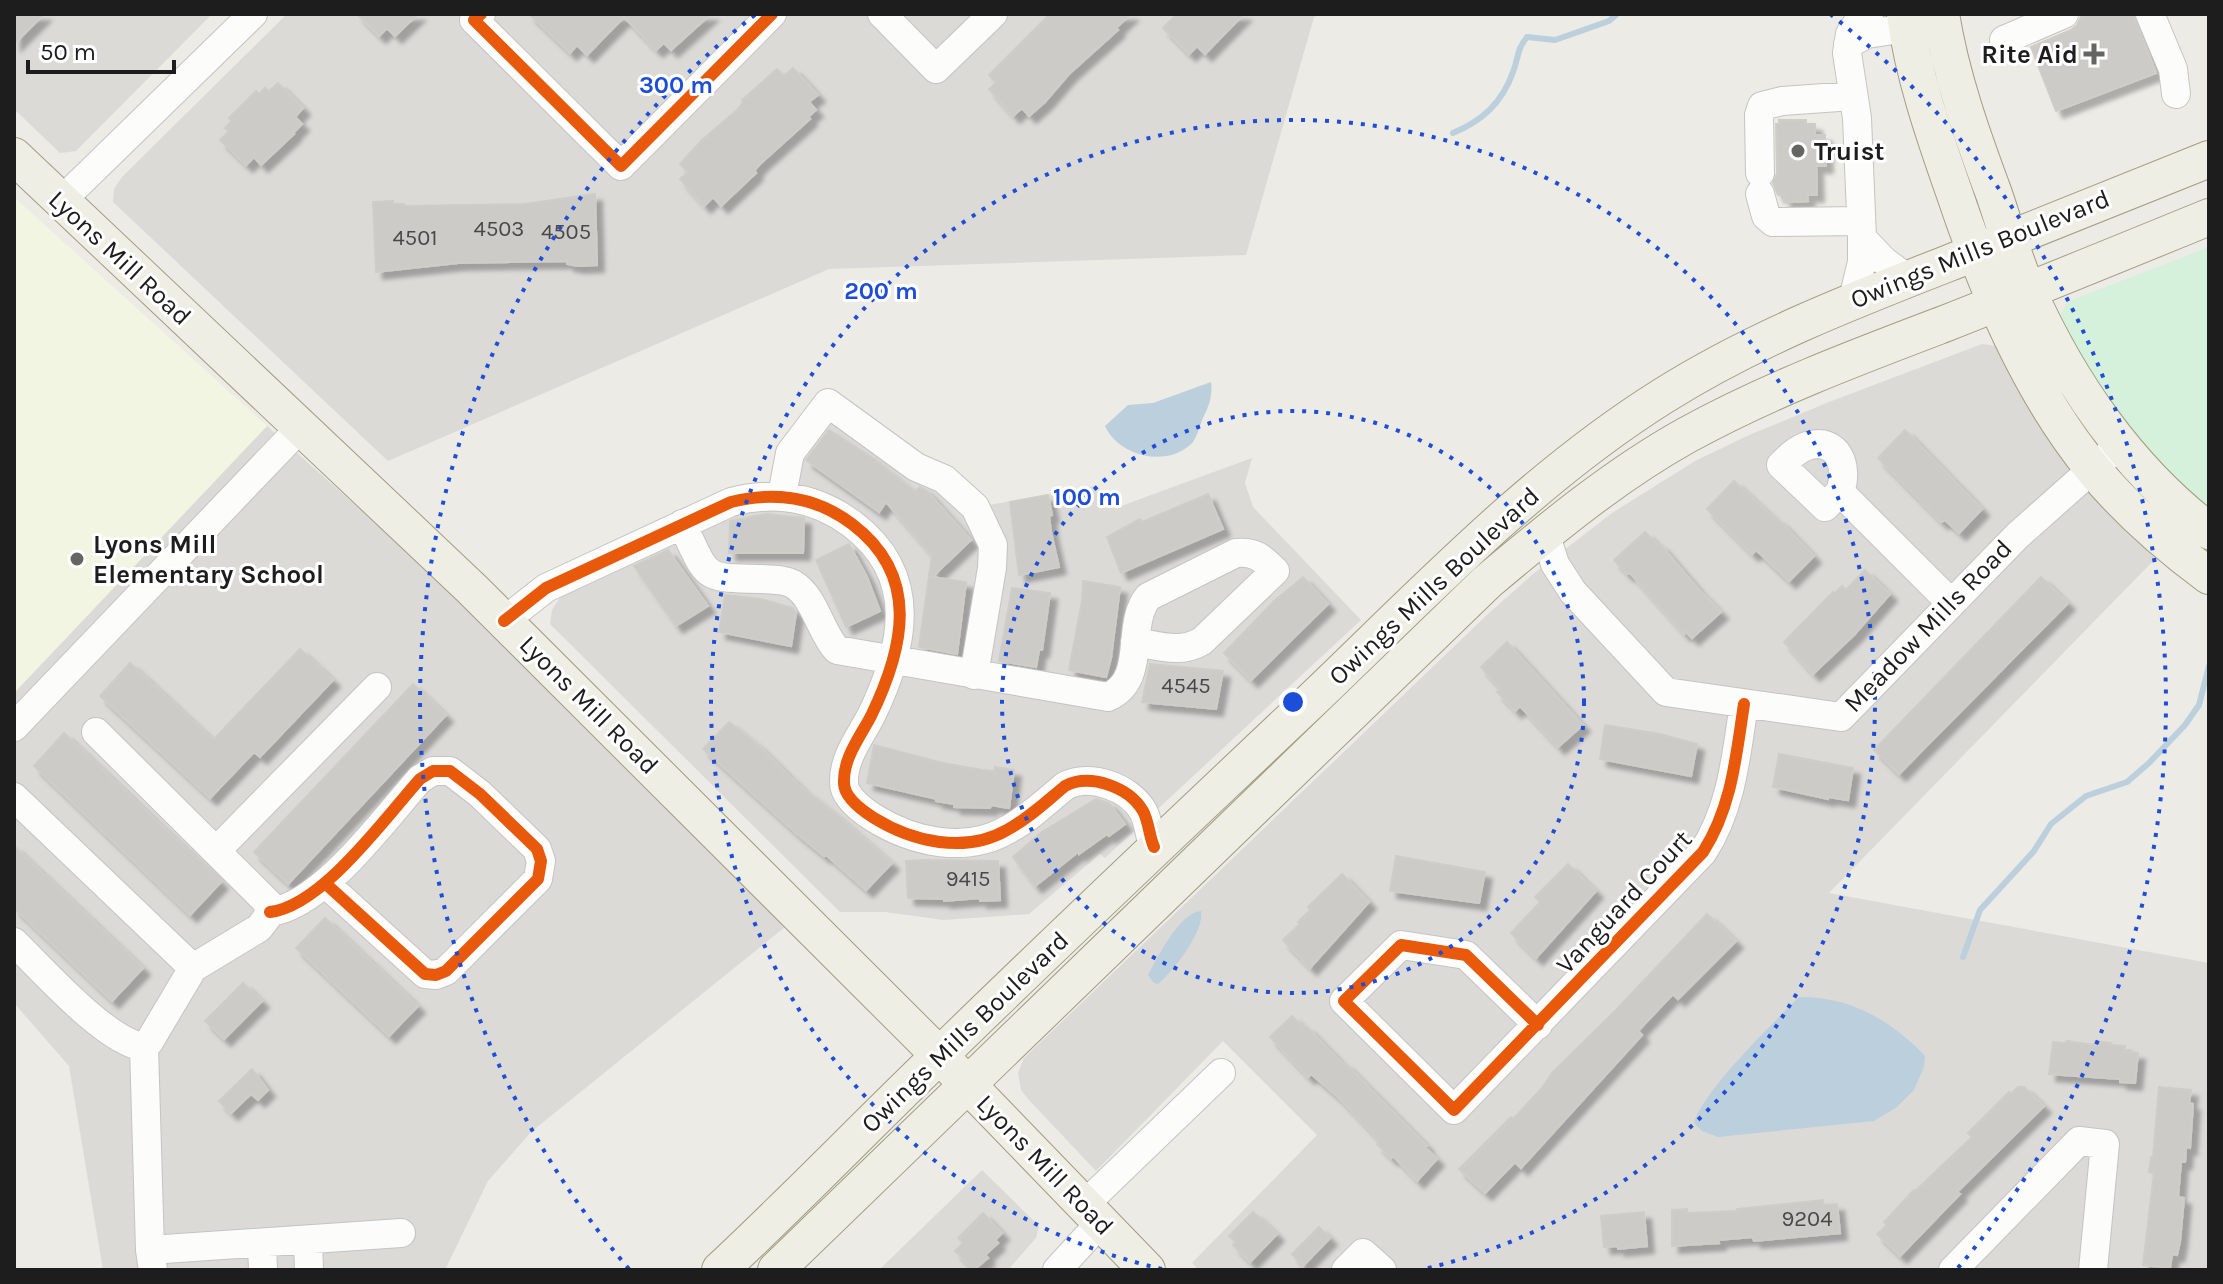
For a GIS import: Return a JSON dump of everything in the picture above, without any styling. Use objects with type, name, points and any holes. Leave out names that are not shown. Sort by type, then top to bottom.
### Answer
[{"type":"main road","points":[[1941,14],[1946,47],[1965,116],[2009,237],[2012,297],[2060,423],[2093,469],[2132,512],[2209,576]]},
{"type":"main road","points":[[1906,21],[1934,135],[1975,253],[2012,297],[2120,445],[2156,485],[2209,531]]},
{"type":"main road","name":"Lyons Mill Road","points":[[14,156],[504,621],[939,1055],[1147,1270]]},
{"type":"main road","name":"Owings Mills Boulevard","points":[[720,1270],[1154,847],[1486,534],[1577,458],[1657,400],[1718,362],[1853,299],[2209,159]]},
{"type":"main road","name":"Owings Mills Boulevard","points":[[776,1270],[1487,582],[1598,493],[1685,436],[1740,407],[2209,217]]},
{"type":"street","points":[[60,202],[253,14]]},
{"type":"street","points":[[481,14],[474,20],[621,166],[772,14]]},
{"type":"street","points":[[882,14],[936,69],[993,14]]},
{"type":"street","points":[[1853,299],[1862,262],[1857,118],[1847,67],[1848,44],[1856,25],[1869,14]]},
{"type":"street","points":[[2004,40],[2064,14]]},
{"type":"street","points":[[2150,14],[2173,69],[2176,94]]},
{"type":"street","points":[[1848,44],[1906,21]]},
{"type":"street","points":[[1853,96],[1782,101],[1762,106],[1759,115],[1760,183],[1766,216],[1773,222],[1861,230],[1884,261],[1907,278]]},
{"type":"street","points":[[782,495],[790,453],[828,403],[916,467],[944,479],[962,493],[975,507],[993,545],[974,675]]},
{"type":"street","points":[[14,727],[300,428]]},
{"type":"street","name":"Meadow Mills Road","points":[[1545,533],[1555,564],[1573,592],[1666,692],[1841,717],[2017,536],[2120,445]]},
{"type":"street","points":[[1840,492],[1950,602]]},
{"type":"street","points":[[504,621],[546,588],[731,502],[757,495],[782,495],[830,509],[869,538],[888,564],[901,608],[885,686],[851,751],[844,774],[843,787],[868,814],[894,830],[922,839],[957,844],[1005,832],[1026,819],[1065,786],[1085,780],[1110,785],[1136,802],[1143,812],[1154,847]]},
{"type":"street","points":[[682,524],[703,567],[711,576],[790,582],[799,589],[829,642],[837,650],[1108,697],[1126,685],[1131,671],[1135,642],[1143,604],[1156,591],[1236,553],[1250,552],[1261,557],[1275,571],[1202,641],[1191,647],[1182,649],[1135,642]]},
{"type":"street","points":[[216,851],[377,687]]},
{"type":"street","name":"Vanguard Court","points":[[1538,1025],[1466,955],[1401,945],[1344,1001],[1454,1110],[1538,1025],[1689,868],[1709,843],[1725,810],[1732,785],[1744,704]]},
{"type":"street","points":[[96,732],[271,906],[259,928],[193,968],[144,1047],[152,1260],[263,1256],[308,1240],[401,1233]]},
{"type":"street","points":[[270,912],[285,910],[326,884],[420,779],[433,771],[450,771],[480,794],[537,849],[541,861],[538,879],[446,971],[436,975],[425,974],[326,884]]},
{"type":"street","points":[[14,797],[193,968]]},
{"type":"street","points":[[14,942],[112,1034],[144,1047]]},
{"type":"street","points":[[1057,1270],[1092,1214],[1221,1073]]},
{"type":"street","points":[[1953,1270],[2079,1141],[2105,1144],[2093,1270]]},
{"type":"street","points":[[308,1240],[309,1270]]},
{"type":"street","points":[[1346,1270],[1363,1253],[1382,1270]]},
{"type":"shaded area","points":[[14,14],[212,14],[76,151],[60,153],[14,109]]},
{"type":"shaded area","points":[[287,14],[1323,14],[1314,17],[1246,255],[829,269],[388,461],[113,202],[114,189],[122,177]]},
{"type":"shaded area","name":"Lyons Mill Elementary School","points":[[14,197],[267,426],[14,693]]},
{"type":"shaded area","points":[[2209,247],[2209,506],[2204,512],[2157,471],[2052,333],[2067,302]]},
{"type":"shaded area","points":[[1982,344],[1997,346],[2121,524],[2156,558],[1829,893],[2209,963],[2209,1270],[1199,1270],[1192,1263],[1317,1135],[1223,1041],[1096,1171],[1021,1090],[1018,1073],[1024,1058],[1533,574],[1612,513],[1695,461],[1829,402]]},
{"type":"shaded area","points":[[829,420],[967,509],[1095,486],[1121,506],[1252,458],[1245,483],[1253,507],[1361,620],[1105,858],[1100,854],[1029,914],[944,920],[885,912],[840,912],[550,624],[552,610],[566,588],[758,503]]},
{"type":"shaded area","points":[[267,426],[441,582],[630,766],[785,927],[531,1132],[488,1181],[445,1270],[103,1270],[69,1066],[14,1003],[14,693]]},
{"type":"shaded area","points":[[982,1170],[1039,1226],[1036,1238],[1008,1270],[879,1270]]},
{"type":"water","points":[[1211,382],[1210,400],[1196,436],[1190,445],[1179,452],[1155,457],[1131,451],[1111,436],[1105,426],[1128,405],[1153,403]]},
{"type":"water","points":[[1201,911],[1198,929],[1187,950],[1158,984],[1154,983],[1148,975],[1170,937],[1185,919]]},
{"type":"water","points":[[1799,997],[1852,1006],[1898,1031],[1925,1056],[1924,1067],[1914,1090],[1897,1107],[1874,1121],[1718,1137],[1702,1131],[1694,1123],[1710,1094]]},
{"type":"building","points":[[14,14],[44,14],[14,44]]},
{"type":"building","points":[[357,14],[418,14],[395,36],[387,28],[379,36]]},
{"type":"building","points":[[529,14],[711,14],[671,50],[664,43],[656,50],[624,17],[587,55],[577,45],[570,53]]},
{"type":"building","points":[[1050,14],[1131,14],[1029,116],[1022,108],[1013,116],[989,89],[996,83],[989,75]]},
{"type":"building","points":[[1177,14],[1244,14],[1205,54],[1197,46],[1189,54],[1163,28]]},
{"type":"building","name":"Rite Aid","points":[[2088,14],[2133,14],[2156,73],[2056,111],[2031,47],[2071,30],[2081,17]]},
{"type":"building","points":[[793,68],[818,95],[809,102],[816,110],[721,206],[713,197],[704,206],[680,179],[688,172],[680,164],[777,69],[784,76]]},
{"type":"building","points":[[278,83],[303,108],[295,117],[302,124],[261,165],[254,157],[246,165],[220,140],[229,131],[225,128],[232,121],[229,118],[256,91],[259,94],[265,88],[269,91]]},
{"type":"building","name":"Truist","points":[[1779,120],[1806,120],[1806,124],[1815,124],[1815,135],[1825,135],[1826,166],[1816,166],[1817,195],[1807,195],[1808,201],[1784,202],[1784,195],[1778,195],[1773,183],[1777,173],[1776,124]]},
{"type":"building","points":[[595,194],[597,265],[578,266],[567,264],[567,261],[458,263],[376,272],[373,202],[393,201],[393,204],[404,206],[525,204]]},
{"type":"building","points":[[829,430],[871,457],[915,492],[920,487],[926,490],[971,540],[932,577],[966,582],[957,654],[919,647],[932,555],[886,502],[879,512],[806,460]]},
{"type":"building","points":[[1905,430],[1982,509],[1959,533],[1945,520],[1941,522],[1878,458]]},
{"type":"building","points":[[1734,481],[1814,556],[1789,581],[1756,550],[1752,554],[1707,509]]},
{"type":"building","points":[[1208,494],[1223,529],[1121,573],[1107,537],[1140,519],[1142,522]]},
{"type":"building","points":[[1048,495],[1051,532],[1059,567],[1019,575],[1010,502]]},
{"type":"building","points":[[766,514],[804,518],[803,553],[729,553],[730,521]]},
{"type":"building","points":[[1645,532],[1660,544],[1721,612],[1692,638],[1686,632],[1684,634],[1630,573],[1627,574],[1614,560]]},
{"type":"building","points":[[849,544],[867,577],[880,611],[846,627],[816,560]]},
{"type":"building","points":[[668,550],[708,606],[676,626],[634,566]]},
{"type":"building","points":[[1865,570],[1890,594],[1854,635],[1813,674],[1784,642],[1833,592],[1842,586],[1846,590]]},
{"type":"building","points":[[1303,577],[1328,604],[1251,680],[1224,653],[1274,601]]},
{"type":"building","points":[[2041,577],[2068,603],[1899,774],[1874,750]]},
{"type":"building","points":[[1083,581],[1120,587],[1106,677],[1069,670]]},
{"type":"building","points":[[1012,588],[1050,593],[1042,650],[1039,650],[1036,667],[999,661]]},
{"type":"building","points":[[725,595],[761,599],[793,608],[796,613],[791,646],[719,632]]},
{"type":"building","points":[[1507,642],[1583,725],[1558,747],[1520,706],[1515,711],[1497,692],[1501,689],[1481,667]]},
{"type":"building","points":[[300,649],[333,680],[260,757],[254,752],[210,798],[100,696],[130,663],[213,740]]},
{"type":"building","points":[[1150,664],[1223,671],[1216,709],[1142,702]]},
{"type":"building","points":[[413,684],[446,715],[288,884],[254,852]]},
{"type":"building","points":[[729,722],[758,745],[808,794],[892,863],[866,890],[797,834],[703,749]]},
{"type":"building","points":[[1605,725],[1697,744],[1691,776],[1600,759]]},
{"type":"building","points":[[64,733],[221,882],[190,915],[34,766]]},
{"type":"building","points":[[874,745],[982,770],[995,771],[995,767],[1014,770],[1009,808],[991,805],[990,808],[954,807],[954,804],[937,799],[867,783]]},
{"type":"building","points":[[1779,754],[1853,768],[1848,800],[1828,799],[1773,787]]},
{"type":"building","points":[[1096,799],[1109,803],[1125,824],[1078,852],[1035,886],[1013,857],[1042,832]]},
{"type":"building","points":[[14,846],[143,968],[112,1001],[14,908]]},
{"type":"building","points":[[1396,856],[1485,872],[1479,903],[1390,891]]},
{"type":"building","points":[[906,861],[998,861],[1000,900],[908,898]]},
{"type":"building","points":[[1568,864],[1596,891],[1536,958],[1511,933],[1540,902],[1535,897]]},
{"type":"building","points":[[1342,874],[1369,902],[1310,968],[1283,940],[1300,924],[1298,922],[1310,910],[1308,907]]},
{"type":"building","points":[[1707,914],[1736,941],[1678,999],[1673,994],[1638,1031],[1642,1035],[1521,1168],[1515,1162],[1485,1193],[1459,1169],[1511,1117],[1513,1119],[1552,1073]]},
{"type":"building","points":[[325,918],[418,1006],[389,1036],[296,948]]},
{"type":"building","points":[[243,983],[262,1001],[224,1039],[205,1021]]},
{"type":"building","points":[[1292,1016],[1345,1063],[1437,1159],[1417,1181],[1377,1144],[1380,1141],[1338,1097],[1311,1074],[1308,1077],[1270,1037]]},
{"type":"building","points":[[2095,1041],[2111,1043],[2125,1046],[2124,1052],[2138,1053],[2135,1083],[2120,1082],[2120,1079],[2049,1074],[2053,1042],[2095,1045]]},
{"type":"building","points":[[252,1069],[268,1090],[258,1100],[251,1094],[231,1113],[219,1101]]},
{"type":"building","points":[[2018,1087],[2024,1087],[2044,1106],[1957,1192],[1960,1194],[1900,1256],[1877,1234],[1887,1225],[1884,1222],[1972,1137],[1968,1133],[2009,1092],[2011,1094]]},
{"type":"building","points":[[2159,1087],[2191,1090],[2189,1103],[2193,1104],[2190,1148],[2186,1147],[2185,1162],[2181,1162],[2178,1197],[2184,1198],[2180,1241],[2177,1255],[2172,1254],[2170,1268],[2143,1265],[2154,1173],[2149,1172]]},
{"type":"building","points":[[1823,1200],[1823,1205],[1837,1204],[1840,1233],[1754,1241],[1753,1237],[1672,1246],[1672,1210],[1687,1209],[1687,1213],[1738,1211]]},
{"type":"building","points":[[1253,1212],[1277,1234],[1250,1262],[1233,1245],[1236,1242],[1229,1236]]},
{"type":"building","points":[[1644,1212],[1647,1246],[1604,1247],[1601,1216]]},
{"type":"building","points":[[983,1213],[1002,1233],[995,1240],[998,1243],[985,1255],[988,1258],[974,1270],[955,1251],[963,1243],[958,1238]]},
{"type":"building","points":[[1319,1227],[1330,1238],[1303,1266],[1292,1254]]},
{"type":"waterway","points":[[1453,133],[1482,117],[1497,102],[1527,37],[1555,40],[1609,21],[1617,14]]},
{"type":"waterway","points":[[1963,957],[1980,910],[2034,851],[2051,824],[2086,796],[2127,782],[2185,725],[2199,705],[2209,666]]},
{"type":"cycle path","points":[[481,14],[474,20],[621,166],[772,14]]},
{"type":"cycle path","points":[[504,621],[546,588],[731,502],[779,497],[824,507],[852,524],[874,544],[889,566],[897,590],[900,614],[892,665],[871,716],[849,756],[844,774],[845,788],[855,803],[874,818],[922,839],[974,842],[1015,826],[1065,786],[1075,782],[1097,782],[1119,789],[1137,803],[1145,815],[1154,847]]},
{"type":"cycle path","points":[[1538,1025],[1466,955],[1401,945],[1344,1001],[1454,1110],[1703,852],[1727,799],[1744,704]]},
{"type":"cycle path","points":[[270,912],[290,906],[331,878],[420,779],[433,771],[450,771],[480,794],[537,849],[541,861],[538,879],[446,971],[436,975],[425,974],[326,884]]},
{"type":"place","name":"Rite Aid","points":[[2094,54]]},
{"type":"place","name":"Truist","points":[[1798,151]]},
{"type":"place","name":"Lyons Mill Elementary School","points":[[77,559]]}]
